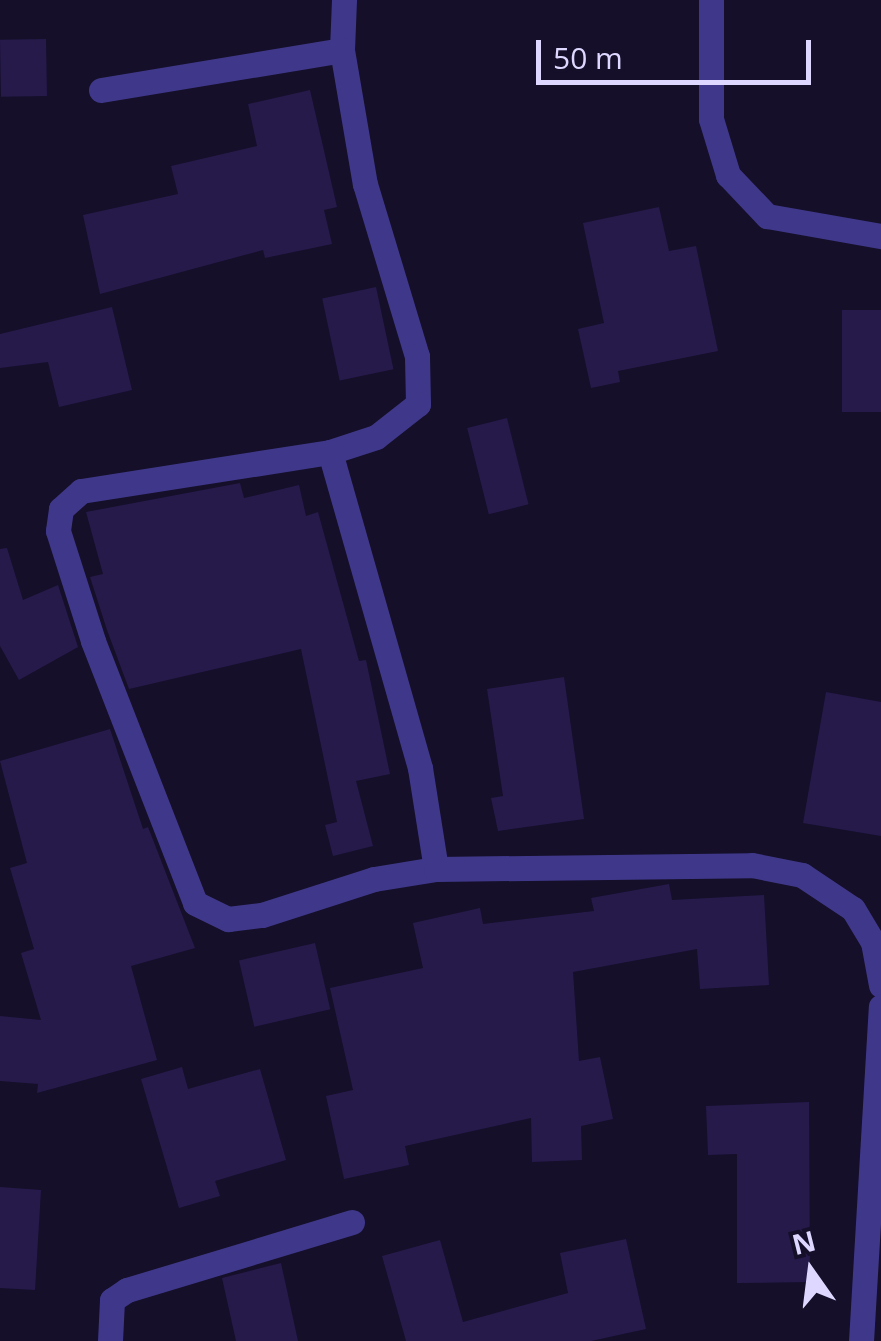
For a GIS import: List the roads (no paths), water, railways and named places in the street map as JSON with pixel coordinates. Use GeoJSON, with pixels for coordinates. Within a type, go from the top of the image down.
{"type":"FeatureCollection","features":[{"type":"Feature","properties":{"kind":"street"},"geometry":{"type":"LineString","coordinates":[[344,0],[342,50],[365,184],[417,356],[418,404],[376,437],[330,452],[80,490],[61,509],[58,531],[92,642],[195,903],[228,920],[436,869],[752,866],[802,875],[853,909],[872,942],[881,985]]}},
{"type":"Feature","properties":{"kind":"street"},"geometry":{"type":"LineString","coordinates":[[711,0],[710,119],[728,175],[766,216],[881,236]]}},
{"type":"Feature","properties":{"kind":"street"},"geometry":{"type":"LineString","coordinates":[[102,90],[342,50]]}},
{"type":"Feature","properties":{"kind":"street"},"geometry":{"type":"LineString","coordinates":[[330,452],[420,768],[436,869]]}},
{"type":"Feature","properties":{"kind":"street"},"geometry":{"type":"LineString","coordinates":[[853,909],[881,909]]}},
{"type":"Feature","properties":{"kind":"street"},"geometry":{"type":"LineString","coordinates":[[861,1341],[881,1007]]}},
{"type":"Feature","properties":{"kind":"street"},"geometry":{"type":"LineString","coordinates":[[110,1341],[112,1300],[127,1290],[352,1222]]}}]}
